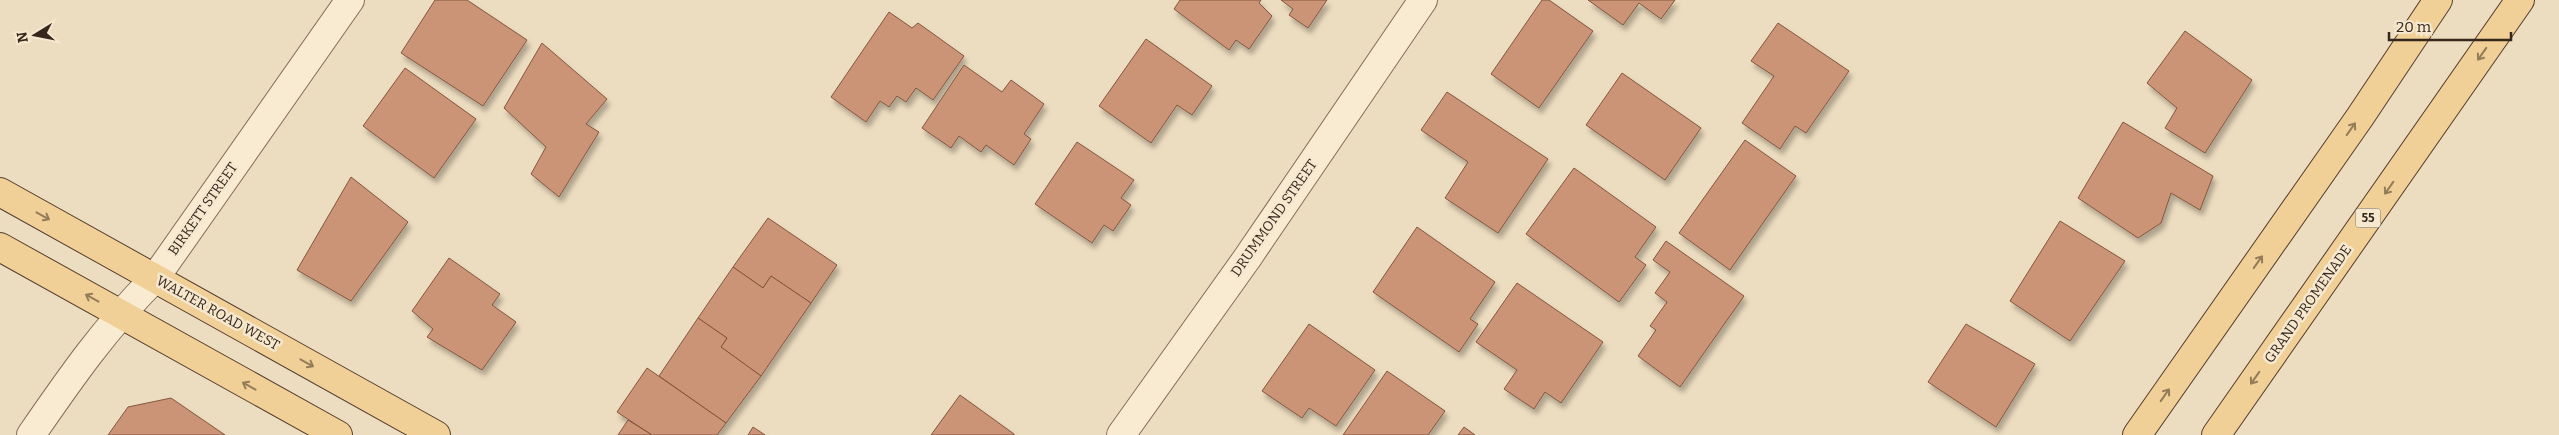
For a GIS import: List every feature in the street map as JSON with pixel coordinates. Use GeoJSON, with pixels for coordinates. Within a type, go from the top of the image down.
{"type":"FeatureCollection","features":[{"type":"Feature","properties":{"kind":"main road"},"geometry":{"type":"LineString","coordinates":[[2137,435],[2360,117],[2438,0]]}},
{"type":"Feature","properties":{"kind":"main road","name":"GRAND PROMENADE"},"geometry":{"type":"LineString","coordinates":[[2216,435],[2520,0]]}},
{"type":"Feature","properties":{"kind":"main road","name":"WALTER ROAD WEST"},"geometry":{"type":"LineString","coordinates":[[0,192],[436,435]]}},
{"type":"Feature","properties":{"kind":"main road"},"geometry":{"type":"LineString","coordinates":[[0,247],[338,435]]}},
{"type":"Feature","properties":{"kind":"street","name":"BIRKETT STREET"},"geometry":{"type":"LineString","coordinates":[[31,435],[92,347],[120,313],[155,278],[350,0]]}},
{"type":"Feature","properties":{"kind":"street","name":"DRUMMOND STREET"},"geometry":{"type":"LineString","coordinates":[[1121,435],[1248,257],[1423,0]]}},
{"type":"Feature","properties":{"kind":"building"},"geometry":{"type":"Polygon","coordinates":[[[435,0],[467,0],[527,40],[483,106],[401,53],[435,0]]]}},
{"type":"Feature","properties":{"kind":"building"},"geometry":{"type":"Polygon","coordinates":[[[1180,0],[1261,0],[1259,3],[1272,16],[1249,49],[1236,40],[1229,50],[1174,9],[1180,0]]]}},
{"type":"Feature","properties":{"kind":"building"},"geometry":{"type":"Polygon","coordinates":[[[1281,0],[1327,0],[1308,28],[1289,15],[1293,9],[1281,0]]]}},
{"type":"Feature","properties":{"kind":"building"},"geometry":{"type":"Polygon","coordinates":[[[1542,0],[1549,0],[1593,31],[1539,108],[1491,74],[1542,0]]]}},
{"type":"Feature","properties":{"kind":"building"},"geometry":{"type":"Polygon","coordinates":[[[1588,0],[1675,0],[1661,19],[1639,3],[1623,25],[1588,0]]]}},
{"type":"Feature","properties":{"kind":"building"},"geometry":{"type":"Polygon","coordinates":[[[889,12],[912,28],[918,23],[964,56],[933,100],[916,88],[906,102],[897,96],[889,107],[880,101],[866,122],[831,97],[889,12]]]}},
{"type":"Feature","properties":{"kind":"building"},"geometry":{"type":"Polygon","coordinates":[[[1778,23],[1849,71],[1806,133],[1795,126],[1780,149],[1742,123],[1774,76],[1751,61],[1778,23]]]}},
{"type":"Feature","properties":{"kind":"building"},"geometry":{"type":"Polygon","coordinates":[[[2185,31],[2252,80],[2205,153],[2165,128],[2177,108],[2147,83],[2185,31]]]}},
{"type":"Feature","properties":{"kind":"building"},"geometry":{"type":"Polygon","coordinates":[[[1146,39],[1212,86],[1192,115],[1177,105],[1151,143],[1099,106],[1146,39]]]}},
{"type":"Feature","properties":{"kind":"building"},"geometry":{"type":"Polygon","coordinates":[[[542,43],[607,99],[586,124],[599,132],[559,197],[531,174],[546,147],[504,108],[542,43]]]}},
{"type":"Feature","properties":{"kind":"building"},"geometry":{"type":"Polygon","coordinates":[[[964,65],[1002,92],[1011,80],[1044,104],[1024,134],[1031,139],[1014,165],[986,145],[981,152],[959,136],[951,148],[922,128],[964,65]]]}},
{"type":"Feature","properties":{"kind":"building"},"geometry":{"type":"Polygon","coordinates":[[[405,68],[476,119],[434,178],[363,126],[405,68]]]}},
{"type":"Feature","properties":{"kind":"building"},"geometry":{"type":"Polygon","coordinates":[[[1622,73],[1701,128],[1665,180],[1586,125],[1622,73]]]}},
{"type":"Feature","properties":{"kind":"building"},"geometry":{"type":"Polygon","coordinates":[[[1447,92],[1548,159],[1498,233],[1445,198],[1468,162],[1421,130],[1447,92]]]}},
{"type":"Feature","properties":{"kind":"building"},"geometry":{"type":"Polygon","coordinates":[[[2123,122],[2213,176],[2200,210],[2171,193],[2161,223],[2138,238],[2078,198],[2123,122]]]}},
{"type":"Feature","properties":{"kind":"building"},"geometry":{"type":"Polygon","coordinates":[[[1745,140],[1796,176],[1730,270],[1679,233],[1745,140]]]}},
{"type":"Feature","properties":{"kind":"building"},"geometry":{"type":"Polygon","coordinates":[[[1077,142],[1134,180],[1121,198],[1131,205],[1113,231],[1104,225],[1092,243],[1035,204],[1077,142]]]}},
{"type":"Feature","properties":{"kind":"building"},"geometry":{"type":"Polygon","coordinates":[[[1574,168],[1656,227],[1635,257],[1646,265],[1619,302],[1526,234],[1574,168]]]}},
{"type":"Feature","properties":{"kind":"building"},"geometry":{"type":"Polygon","coordinates":[[[351,177],[408,222],[351,301],[297,270],[351,177]]]}},
{"type":"Feature","properties":{"kind":"building"},"geometry":{"type":"Polygon","coordinates":[[[768,218],[837,265],[811,303],[771,276],[763,288],[733,267],[768,218]]]}},
{"type":"Feature","properties":{"kind":"building"},"geometry":{"type":"Polygon","coordinates":[[[2060,221],[2125,261],[2070,341],[2010,301],[2060,221]]]}},
{"type":"Feature","properties":{"kind":"building"},"geometry":{"type":"Polygon","coordinates":[[[1417,227],[1495,282],[1470,319],[1478,324],[1459,352],[1373,292],[1417,227]]]}},
{"type":"Feature","properties":{"kind":"building"},"geometry":{"type":"Polygon","coordinates":[[[1666,241],[1744,296],[1680,387],[1638,356],[1656,330],[1650,326],[1667,302],[1655,293],[1670,272],[1653,260],[1666,241]]]}},
{"type":"Feature","properties":{"kind":"building"},"geometry":{"type":"Polygon","coordinates":[[[449,258],[500,294],[492,305],[516,322],[482,370],[427,337],[433,329],[412,311],[449,258]]]}},
{"type":"Feature","properties":{"kind":"building"},"geometry":{"type":"Polygon","coordinates":[[[733,267],[763,288],[771,276],[811,303],[761,376],[721,347],[727,338],[698,318],[733,267]]]}},
{"type":"Feature","properties":{"kind":"building"},"geometry":{"type":"Polygon","coordinates":[[[1517,283],[1603,342],[1561,403],[1545,392],[1534,409],[1504,389],[1517,370],[1476,342],[1517,283]]]}},
{"type":"Feature","properties":{"kind":"building"},"geometry":{"type":"Polygon","coordinates":[[[698,318],[727,338],[721,347],[761,376],[726,423],[659,376],[698,318]]]}},
{"type":"Feature","properties":{"kind":"building"},"geometry":{"type":"Polygon","coordinates":[[[1309,324],[1375,370],[1336,426],[1309,408],[1302,418],[1262,391],[1309,324]]]}},
{"type":"Feature","properties":{"kind":"building"},"geometry":{"type":"Polygon","coordinates":[[[1966,324],[2035,364],[1996,427],[1928,382],[1966,324]]]}},
{"type":"Feature","properties":{"kind":"building"},"geometry":{"type":"Polygon","coordinates":[[[647,368],[726,423],[717,435],[652,435],[617,412],[647,368]]]}},
{"type":"Feature","properties":{"kind":"building"},"geometry":{"type":"Polygon","coordinates":[[[1387,371],[1445,411],[1428,435],[1343,435],[1387,371]]]}},
{"type":"Feature","properties":{"kind":"building"},"geometry":{"type":"Polygon","coordinates":[[[960,395],[1014,434],[1014,435],[931,435],[960,395]]]}},
{"type":"Feature","properties":{"kind":"building"},"geometry":{"type":"Polygon","coordinates":[[[171,398],[225,435],[108,435],[128,407],[171,398]]]}},
{"type":"Feature","properties":{"kind":"building"},"geometry":{"type":"Polygon","coordinates":[[[628,420],[652,435],[618,435],[628,420]]]}},
{"type":"Feature","properties":{"kind":"building"},"geometry":{"type":"Polygon","coordinates":[[[753,427],[765,435],[748,435],[753,427]]]}},
{"type":"Feature","properties":{"kind":"building"},"geometry":{"type":"Polygon","coordinates":[[[1464,427],[1475,435],[1458,435],[1464,427]]]}}]}
